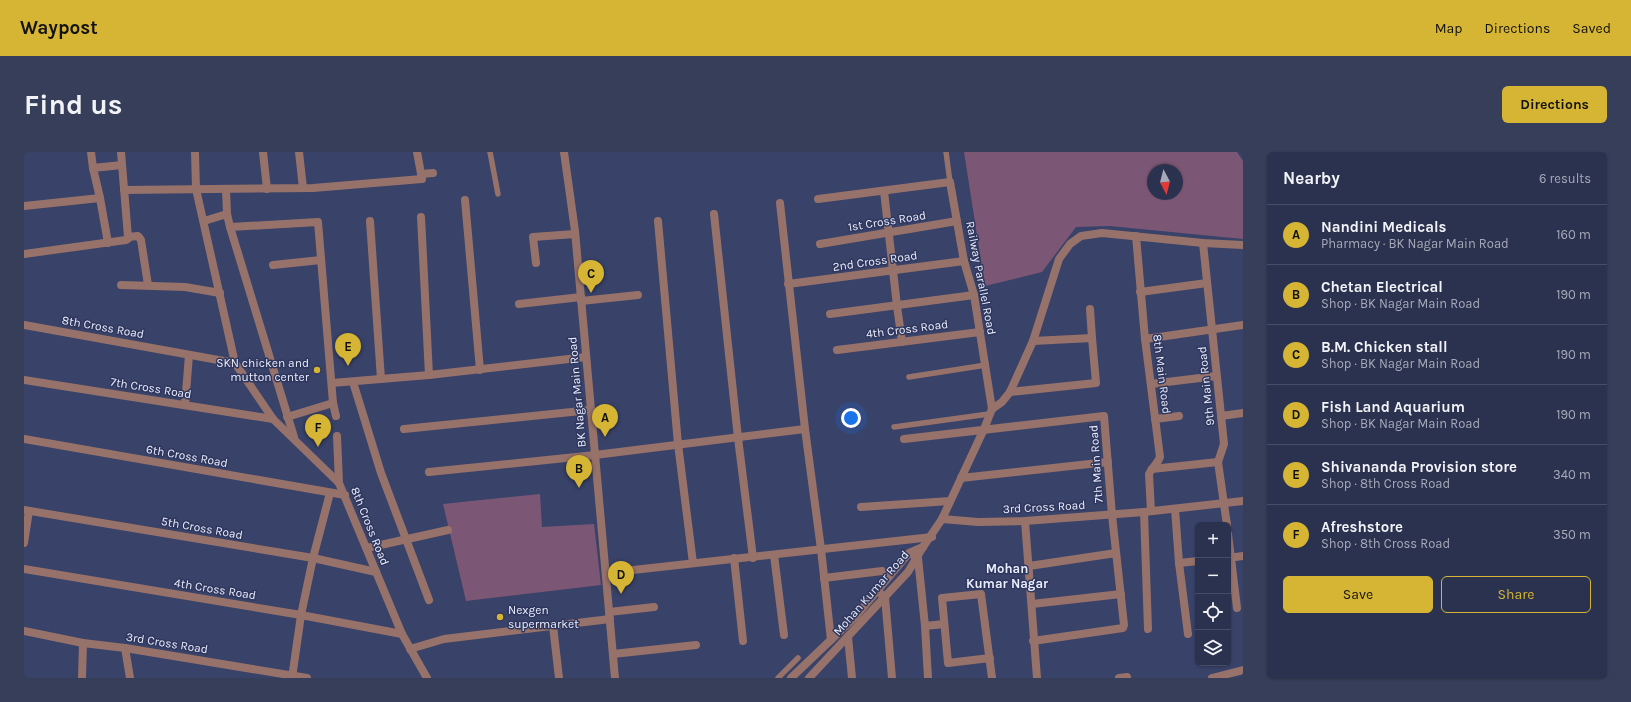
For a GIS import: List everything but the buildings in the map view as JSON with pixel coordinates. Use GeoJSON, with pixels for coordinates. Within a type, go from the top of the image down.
{"type":"FeatureCollection","features":[{"type":"Feature","properties":{"kind":"street"},"geometry":{"type":"LineString","coordinates":[[91,152],[108,243]]}},
{"type":"Feature","properties":{"kind":"street"},"geometry":{"type":"LineString","coordinates":[[121,152],[128,237]]}},
{"type":"Feature","properties":{"kind":"street"},"geometry":{"type":"LineString","coordinates":[[195,152],[196,189],[235,363]]}},
{"type":"Feature","properties":{"kind":"street"},"geometry":{"type":"LineString","coordinates":[[263,152],[267,189]]}},
{"type":"Feature","properties":{"kind":"street"},"geometry":{"type":"LineString","coordinates":[[299,152],[303,188]]}},
{"type":"Feature","properties":{"kind":"street"},"geometry":{"type":"LineString","coordinates":[[124,190],[303,188],[422,179],[417,152]]}},
{"type":"Feature","properties":{"kind":"street","name":"BK Nagar Main Road"},"geometry":{"type":"LineString","coordinates":[[564,152],[575,234],[615,678]]}},
{"type":"Feature","properties":{"kind":"street"},"geometry":{"type":"LineString","coordinates":[[93,168],[122,165]]}},
{"type":"Feature","properties":{"kind":"street"},"geometry":{"type":"LineString","coordinates":[[421,174],[433,173]]}},
{"type":"Feature","properties":{"kind":"street"},"geometry":{"type":"LineString","coordinates":[[818,199],[950,182]]}},
{"type":"Feature","properties":{"kind":"street","name":"Railway Parallel Road"},"geometry":{"type":"LineString","coordinates":[[950,182],[964,261],[974,295],[986,366],[990,411]]}},
{"type":"Feature","properties":{"kind":"street"},"geometry":{"type":"LineString","coordinates":[[226,189],[226,214],[294,438]]}},
{"type":"Feature","properties":{"kind":"street"},"geometry":{"type":"LineString","coordinates":[[884,191],[902,342]]}},
{"type":"Feature","properties":{"kind":"street"},"geometry":{"type":"LineString","coordinates":[[24,206],[100,198]]}},
{"type":"Feature","properties":{"kind":"street"},"geometry":{"type":"LineString","coordinates":[[465,200],[480,370]]}},
{"type":"Feature","properties":{"kind":"street"},"geometry":{"type":"LineString","coordinates":[[780,203],[788,284],[831,640]]}},
{"type":"Feature","properties":{"kind":"street"},"geometry":{"type":"LineString","coordinates":[[204,220],[226,214]]}},
{"type":"Feature","properties":{"kind":"street"},"geometry":{"type":"LineString","coordinates":[[714,214],[738,438],[753,558]]}},
{"type":"Feature","properties":{"kind":"street"},"geometry":{"type":"LineString","coordinates":[[421,217],[429,375]]}},
{"type":"Feature","properties":{"kind":"street"},"geometry":{"type":"LineString","coordinates":[[370,221],[381,379]]}},
{"type":"Feature","properties":{"kind":"street"},"geometry":{"type":"LineString","coordinates":[[658,221],[678,444],[693,563]]}},
{"type":"Feature","properties":{"kind":"street","name":"1st Cross Road"},"geometry":{"type":"LineString","coordinates":[[820,244],[958,221]]}},
{"type":"Feature","properties":{"kind":"street"},"geometry":{"type":"LineString","coordinates":[[230,227],[318,222],[333,403],[336,416]]}},
{"type":"Feature","properties":{"kind":"street"},"geometry":{"type":"LineString","coordinates":[[990,411],[1002,402],[1010,392],[1033,341],[1059,259],[1070,244],[1081,236],[1102,233],[1203,243],[1243,245]]}},
{"type":"Feature","properties":{"kind":"street"},"geometry":{"type":"LineString","coordinates":[[536,263],[533,237],[575,234]]}},
{"type":"Feature","properties":{"kind":"street"},"geometry":{"type":"LineString","coordinates":[[24,254],[128,240],[128,237],[138,236],[140,237],[148,285]]}},
{"type":"Feature","properties":{"kind":"street","name":"8th Main Road"},"geometry":{"type":"LineString","coordinates":[[1136,236],[1145,339],[1160,457],[1150,474],[1147,511],[1148,629]]}},
{"type":"Feature","properties":{"kind":"street","name":"9th Main Road"},"geometry":{"type":"LineString","coordinates":[[1203,243],[1224,444],[1218,462],[1227,522]]}},
{"type":"Feature","properties":{"kind":"street"},"geometry":{"type":"LineString","coordinates":[[272,265],[322,260]]}},
{"type":"Feature","properties":{"kind":"street","name":"2nd Cross Road"},"geometry":{"type":"LineString","coordinates":[[788,284],[964,261]]}},
{"type":"Feature","properties":{"kind":"street"},"geometry":{"type":"LineString","coordinates":[[1140,292],[1207,283]]}},
{"type":"Feature","properties":{"kind":"street"},"geometry":{"type":"LineString","coordinates":[[122,285],[185,287],[220,293]]}},
{"type":"Feature","properties":{"kind":"street"},"geometry":{"type":"LineString","coordinates":[[519,304],[638,295]]}},
{"type":"Feature","properties":{"kind":"street"},"geometry":{"type":"LineString","coordinates":[[830,314],[974,295]]}},
{"type":"Feature","properties":{"kind":"street"},"geometry":{"type":"LineString","coordinates":[[1010,392],[1096,383],[1090,309]]}},
{"type":"Feature","properties":{"kind":"street","name":"8th Cross Road"},"geometry":{"type":"LineString","coordinates":[[24,325],[235,363],[273,419],[340,483],[402,634],[427,678]]}},
{"type":"Feature","properties":{"kind":"street"},"geometry":{"type":"LineString","coordinates":[[1145,339],[1243,325]]}},
{"type":"Feature","properties":{"kind":"street","name":"4th Cross Road"},"geometry":{"type":"LineString","coordinates":[[837,350],[980,332]]}},
{"type":"Feature","properties":{"kind":"street"},"geometry":{"type":"LineString","coordinates":[[1033,341],[1092,338]]}},
{"type":"Feature","properties":{"kind":"street"},"geometry":{"type":"LineString","coordinates":[[185,405],[189,355]]}},
{"type":"Feature","properties":{"kind":"street"},"geometry":{"type":"LineString","coordinates":[[332,383],[480,370],[586,357]]}},
{"type":"Feature","properties":{"kind":"street"},"geometry":{"type":"LineString","coordinates":[[1151,384],[1216,376]]}},
{"type":"Feature","properties":{"kind":"street","name":"7th Cross Road"},"geometry":{"type":"LineString","coordinates":[[24,380],[273,419]]}},
{"type":"Feature","properties":{"kind":"street"},"geometry":{"type":"LineString","coordinates":[[353,382],[381,473],[429,600]]}},
{"type":"Feature","properties":{"kind":"street"},"geometry":{"type":"LineString","coordinates":[[288,417],[333,403]]}},
{"type":"Feature","properties":{"kind":"street"},"geometry":{"type":"LineString","coordinates":[[404,429],[591,410]]}},
{"type":"Feature","properties":{"kind":"street","name":"Mohan Kumar Road"},"geometry":{"type":"LineString","coordinates":[[809,678],[908,572],[918,558],[923,547],[932,537],[942,519],[984,429],[990,411]]}},
{"type":"Feature","properties":{"kind":"street"},"geometry":{"type":"LineString","coordinates":[[1221,416],[1243,413]]}},
{"type":"Feature","properties":{"kind":"street","name":"7th Main Road"},"geometry":{"type":"LineString","coordinates":[[984,429],[1104,416],[1123,628],[1033,641]]}},
{"type":"Feature","properties":{"kind":"street"},"geometry":{"type":"LineString","coordinates":[[1155,418],[1179,416]]}},
{"type":"Feature","properties":{"kind":"street"},"geometry":{"type":"LineString","coordinates":[[428,472],[595,455],[805,429]]}},
{"type":"Feature","properties":{"kind":"street"},"geometry":{"type":"LineString","coordinates":[[904,439],[984,429]]}},
{"type":"Feature","properties":{"kind":"street"},"geometry":{"type":"LineString","coordinates":[[337,436],[340,483]]}},
{"type":"Feature","properties":{"kind":"street","name":"6th Cross Road"},"geometry":{"type":"LineString","coordinates":[[24,439],[345,495]]}},
{"type":"Feature","properties":{"kind":"street"},"geometry":{"type":"LineString","coordinates":[[961,478],[1108,462]]}},
{"type":"Feature","properties":{"kind":"street"},"geometry":{"type":"LineString","coordinates":[[1151,470],[1218,462]]}},
{"type":"Feature","properties":{"kind":"street"},"geometry":{"type":"LineString","coordinates":[[292,677],[301,615],[313,558],[330,493]]}},
{"type":"Feature","properties":{"kind":"street"},"geometry":{"type":"LineString","coordinates":[[861,507],[950,501]]}},
{"type":"Feature","properties":{"kind":"street","name":"3rd Cross Road"},"geometry":{"type":"LineString","coordinates":[[942,519],[978,522],[1025,521],[1112,515],[1243,501]]}},
{"type":"Feature","properties":{"kind":"street"},"geometry":{"type":"LineString","coordinates":[[1175,509],[1179,563],[1188,634]]}},
{"type":"Feature","properties":{"kind":"street"},"geometry":{"type":"LineString","coordinates":[[24,543],[27,510]]}},
{"type":"Feature","properties":{"kind":"street","name":"5th Cross Road"},"geometry":{"type":"LineString","coordinates":[[27,510],[313,558],[376,572]]}},
{"type":"Feature","properties":{"kind":"street"},"geometry":{"type":"LineString","coordinates":[[1025,521],[1037,678]]}},
{"type":"Feature","properties":{"kind":"street"},"geometry":{"type":"LineString","coordinates":[[367,548],[448,530]]}},
{"type":"Feature","properties":{"kind":"street"},"geometry":{"type":"LineString","coordinates":[[606,573],[734,558],[753,558],[932,537]]}},
{"type":"Feature","properties":{"kind":"street"},"geometry":{"type":"LineString","coordinates":[[792,678],[856,616],[909,553],[923,547]]}},
{"type":"Feature","properties":{"kind":"street"},"geometry":{"type":"LineString","coordinates":[[909,553],[918,558],[925,626],[928,678]]}},
{"type":"Feature","properties":{"kind":"street"},"geometry":{"type":"LineString","coordinates":[[1029,566],[1116,553]]}},
{"type":"Feature","properties":{"kind":"street"},"geometry":{"type":"LineString","coordinates":[[774,555],[784,635]]}},
{"type":"Feature","properties":{"kind":"street"},"geometry":{"type":"LineString","coordinates":[[1231,557],[1243,556]]}},
{"type":"Feature","properties":{"kind":"street"},"geometry":{"type":"LineString","coordinates":[[734,558],[743,641]]}},
{"type":"Feature","properties":{"kind":"street"},"geometry":{"type":"LineString","coordinates":[[1229,558],[1237,608]]}},
{"type":"Feature","properties":{"kind":"street"},"geometry":{"type":"LineString","coordinates":[[1179,563],[1195,561]]}},
{"type":"Feature","properties":{"kind":"street","name":"4th Cross Road"},"geometry":{"type":"LineString","coordinates":[[24,569],[301,615],[402,634]]}},
{"type":"Feature","properties":{"kind":"street"},"geometry":{"type":"LineString","coordinates":[[824,578],[882,570]]}},
{"type":"Feature","properties":{"kind":"street"},"geometry":{"type":"LineString","coordinates":[[877,591],[885,597],[892,678]]}},
{"type":"Feature","properties":{"kind":"street"},"geometry":{"type":"LineString","coordinates":[[990,658],[948,663],[942,598],[981,594],[990,658],[992,678]]}},
{"type":"Feature","properties":{"kind":"street"},"geometry":{"type":"LineString","coordinates":[[1032,604],[1121,594]]}},
{"type":"Feature","properties":{"kind":"street"},"geometry":{"type":"LineString","coordinates":[[410,649],[444,639],[553,626],[654,606]]}},
{"type":"Feature","properties":{"kind":"street"},"geometry":{"type":"LineString","coordinates":[[925,626],[944,624]]}},
{"type":"Feature","properties":{"kind":"street"},"geometry":{"type":"LineString","coordinates":[[553,626],[559,678]]}},
{"type":"Feature","properties":{"kind":"street","name":"3rd Cross Road"},"geometry":{"type":"LineString","coordinates":[[24,631],[83,643],[125,648],[292,677],[307,678]]}},
{"type":"Feature","properties":{"kind":"street"},"geometry":{"type":"LineString","coordinates":[[848,637],[852,678]]}},
{"type":"Feature","properties":{"kind":"street"},"geometry":{"type":"LineString","coordinates":[[82,678],[83,643]]}},
{"type":"Feature","properties":{"kind":"street"},"geometry":{"type":"LineString","coordinates":[[613,654],[696,645]]}},
{"type":"Feature","properties":{"kind":"street"},"geometry":{"type":"LineString","coordinates":[[125,648],[130,678]]}},
{"type":"Feature","properties":{"kind":"street"},"geometry":{"type":"LineString","coordinates":[[1212,678],[1243,670]]}},
{"type":"Feature","properties":{"kind":"lane"},"geometry":{"type":"LineString","coordinates":[[490,152],[498,194]]}},
{"type":"Feature","properties":{"kind":"lane","name":"Railway Parallel Road"},"geometry":{"type":"LineString","coordinates":[[946,152],[950,182]]}},
{"type":"Feature","properties":{"kind":"lane"},"geometry":{"type":"LineString","coordinates":[[909,377],[986,366]]}},
{"type":"Feature","properties":{"kind":"lane"},"geometry":{"type":"LineString","coordinates":[[894,427],[990,411]]}},
{"type":"Feature","properties":{"kind":"lane"},"geometry":{"type":"LineString","coordinates":[[778,678],[798,658]]}},
{"type":"Feature","properties":{"kind":"shaded area"},"geometry":{"type":"Polygon","coordinates":[[[964,152],[1237,152],[1243,161],[1243,239],[1110,226],[1076,227],[1042,272],[985,286],[964,152]]]}},
{"type":"Feature","properties":{"kind":"shaded area"},"geometry":{"type":"Polygon","coordinates":[[[540,494],[542,527],[594,524],[601,585],[466,601],[443,504],[540,494]]]}},
{"type":"Feature","properties":{"kind":"place","name":"B.M. Chicken stall"},"geometry":{"type":"Point","coordinates":[591,293]}},
{"type":"Feature","properties":{"kind":"place","name":"Shivananda Provision store"},"geometry":{"type":"Point","coordinates":[348,366]}},
{"type":"Feature","properties":{"kind":"place","name":"SKN chicken and mutton center"},"geometry":{"type":"Point","coordinates":[317,370]}},
{"type":"Feature","properties":{"kind":"place","name":"Nandini Medicals"},"geometry":{"type":"Point","coordinates":[605,437]}},
{"type":"Feature","properties":{"kind":"place","name":"Afreshstore"},"geometry":{"type":"Point","coordinates":[318,447]}},
{"type":"Feature","properties":{"kind":"place","name":"Chetan Electrical"},"geometry":{"type":"Point","coordinates":[579,488]}},
{"type":"Feature","properties":{"kind":"place","name":"Fish Land Aquarium"},"geometry":{"type":"Point","coordinates":[621,594]}},
{"type":"Feature","properties":{"kind":"place","name":"Nexgen supermarket"},"geometry":{"type":"Point","coordinates":[500,617]}},
{"type":"Feature","properties":{"kind":"district","name":"Mohan Kumar Nagar"},"geometry":{"type":"Point","coordinates":[1007,576]}}]}
